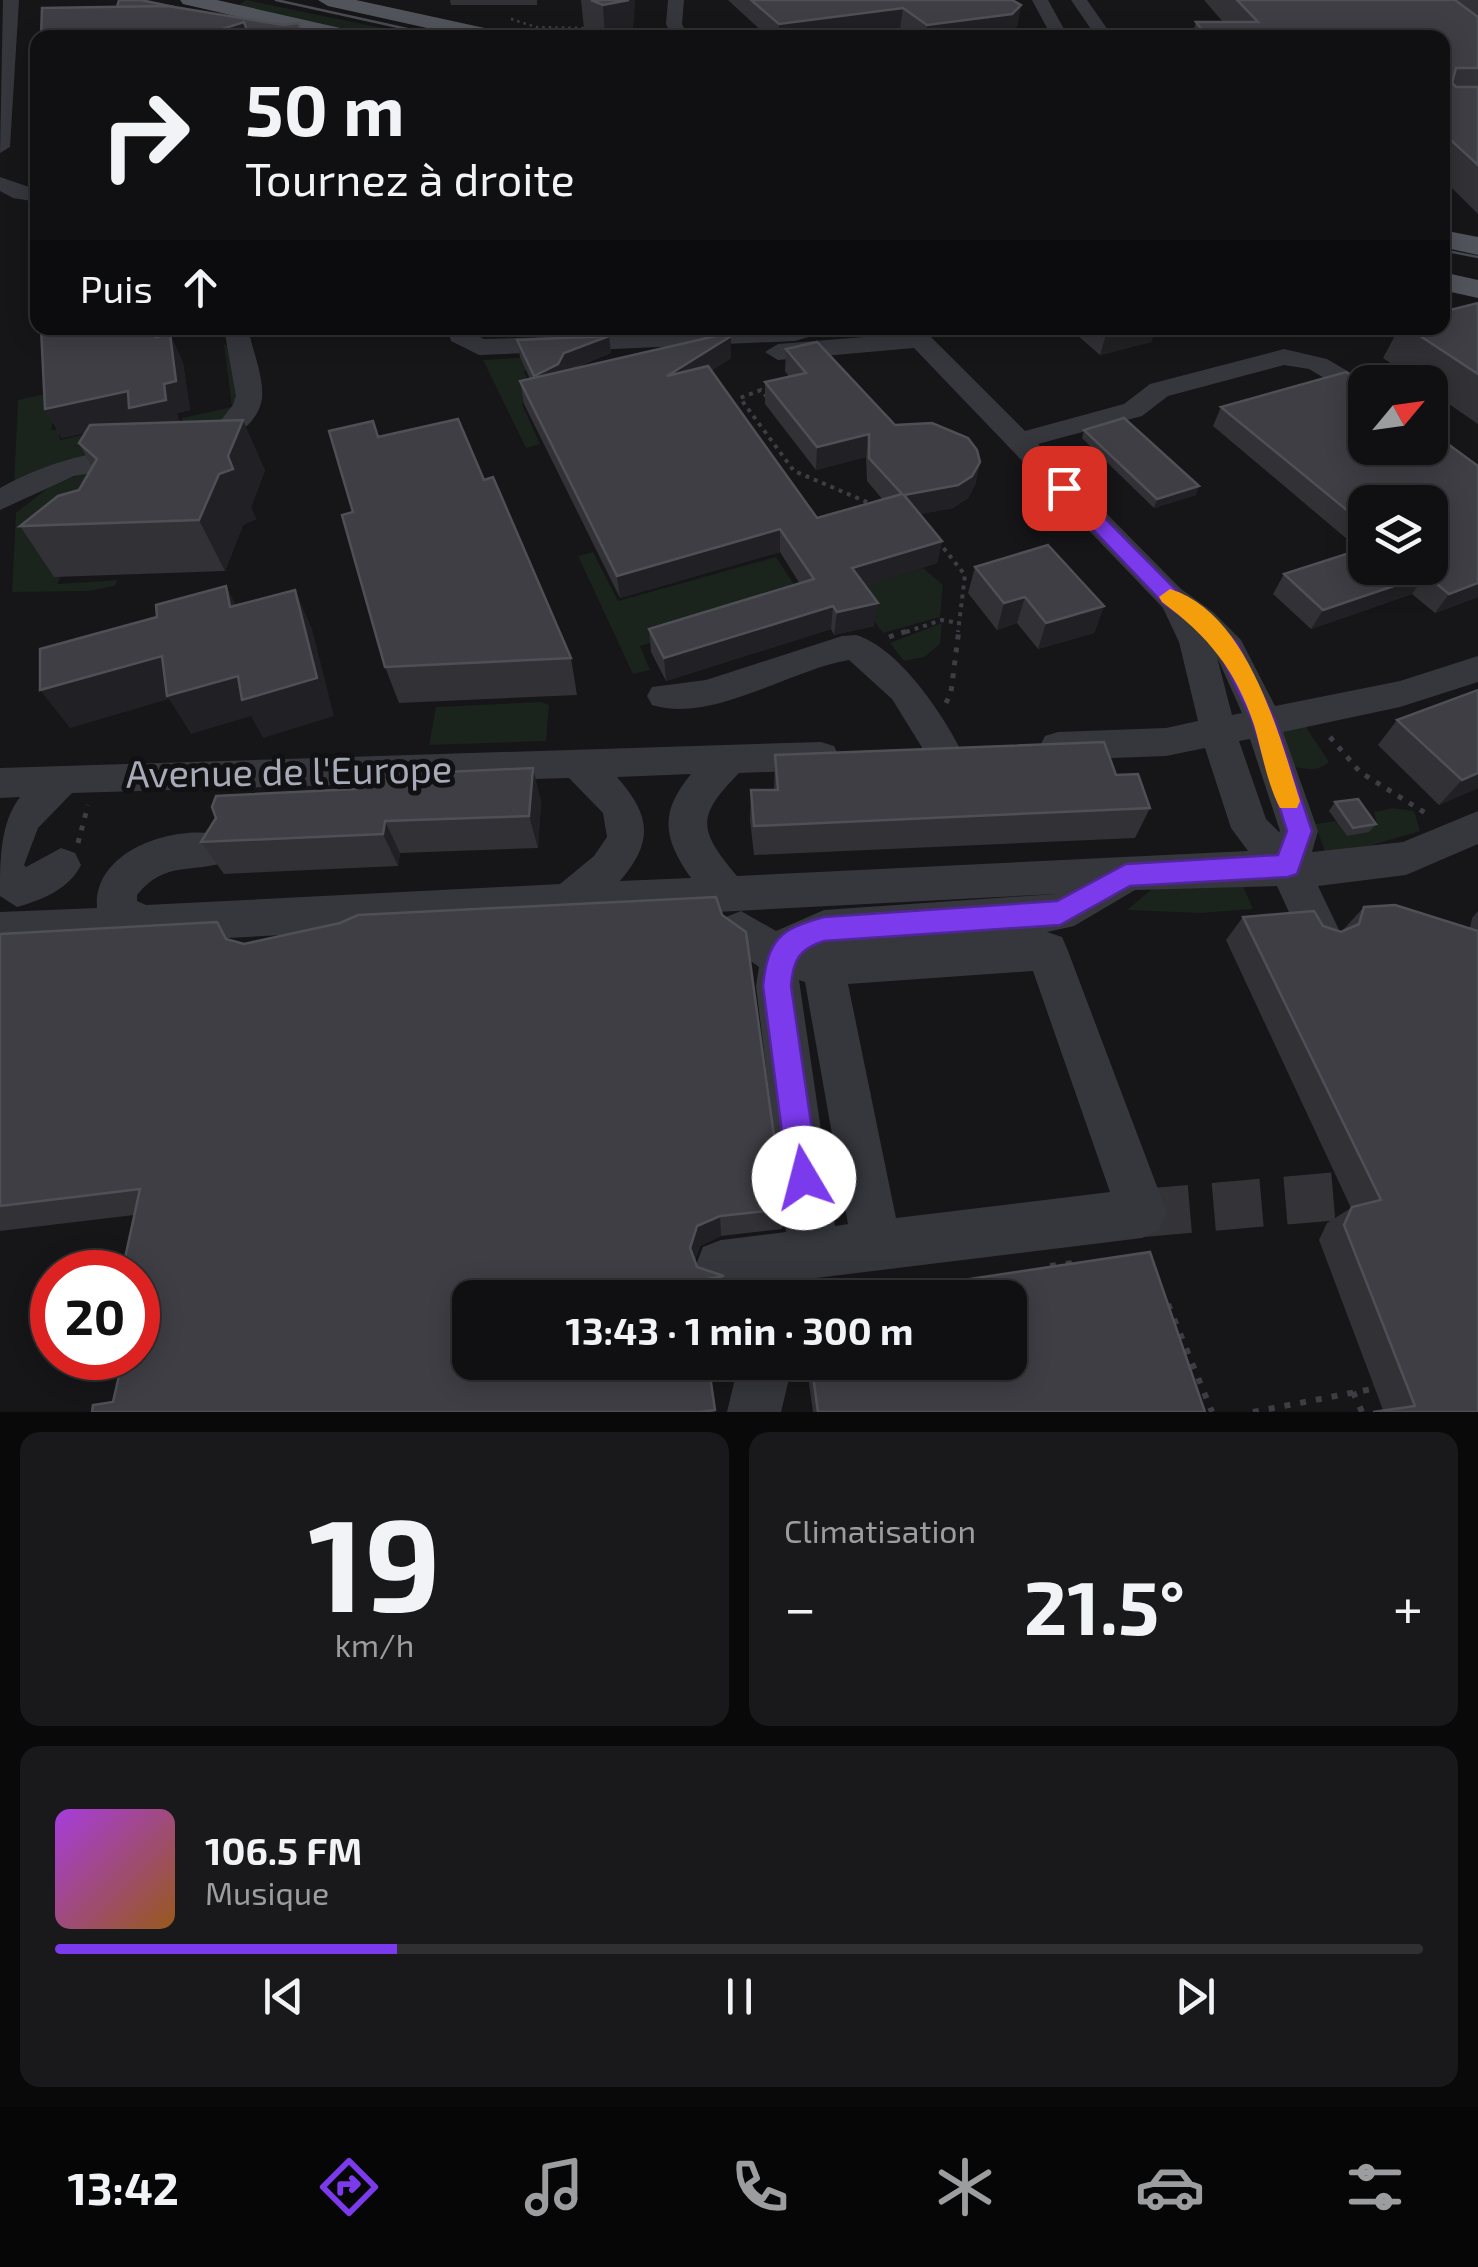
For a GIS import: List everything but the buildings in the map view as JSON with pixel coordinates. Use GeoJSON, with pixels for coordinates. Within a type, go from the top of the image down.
{"type":"FeatureCollection","features":[{"type":"Feature","properties":{"kind":"main road"},"geometry":{"type":"LineString","coordinates":[[328,0],[501,28]]}},
{"type":"Feature","properties":{"kind":"main road"},"geometry":{"type":"LineString","coordinates":[[182,6],[231,11],[320,30]]}},
{"type":"Feature","properties":{"kind":"main road"},"geometry":{"type":"LineString","coordinates":[[1450,240],[1478,246]]}},
{"type":"Feature","properties":{"kind":"main road"},"geometry":{"type":"LineString","coordinates":[[1450,272],[1478,278]]}},
{"type":"Feature","properties":{"kind":"main road"},"geometry":{"type":"LineString","coordinates":[[1450,283],[1478,290]]}},
{"type":"Feature","properties":{"kind":"street"},"geometry":{"type":"LineString","coordinates":[[668,0],[670,30]]}},
{"type":"Feature","properties":{"kind":"street"},"geometry":{"type":"LineString","coordinates":[[672,30],[676,0]]}},
{"type":"Feature","properties":{"kind":"street"},"geometry":{"type":"LineString","coordinates":[[1031,0],[1052,30]]}},
{"type":"Feature","properties":{"kind":"street"},"geometry":{"type":"LineString","coordinates":[[1040,0],[1053,30]]}},
{"type":"Feature","properties":{"kind":"street"},"geometry":{"type":"LineString","coordinates":[[1079,0],[1100,30]]}},
{"type":"Feature","properties":{"kind":"street"},"geometry":{"type":"LineString","coordinates":[[0,147],[3,49],[10,7]]}},
{"type":"Feature","properties":{"kind":"street"},"geometry":{"type":"LineString","coordinates":[[0,183],[30,195]]}},
{"type":"Feature","properties":{"kind":"street"},"geometry":{"type":"LineString","coordinates":[[0,501],[65,466],[99,459],[171,454],[220,433],[247,407],[249,396],[237,335]]}},
{"type":"Feature","properties":{"kind":"street"},"geometry":{"type":"LineString","coordinates":[[460,335],[479,347],[771,335]]}},
{"type":"Feature","properties":{"kind":"street"},"geometry":{"type":"LineString","coordinates":[[612,369],[649,359],[904,335]]}},
{"type":"Feature","properties":{"kind":"street"},"geometry":{"type":"LineString","coordinates":[[916,335],[1170,598],[1201,620],[1229,649],[1264,720],[1299,831],[1288,866]]}},
{"type":"Feature","properties":{"kind":"street"},"geometry":{"type":"LineString","coordinates":[[1018,441],[1122,413],[1136,389],[1175,378],[1196,380],[1228,369],[1294,357],[1326,366],[1348,382]]}},
{"type":"Feature","properties":{"kind":"street"},"geometry":{"type":"LineString","coordinates":[[1170,598],[1196,642],[1218,732],[1250,828],[1288,866],[1319,932]]}},
{"type":"Feature","properties":{"kind":"street"},"geometry":{"type":"LineString","coordinates":[[664,696],[706,692],[848,647],[864,651],[876,668],[884,691],[944,752]]}},
{"type":"Feature","properties":{"kind":"street"},"geometry":{"type":"LineString","coordinates":[[1026,748],[1166,742],[1400,694],[1478,669]]}},
{"type":"Feature","properties":{"kind":"street","name":"Avenue de l'Europe"},"geometry":{"type":"LineString","coordinates":[[24,778],[860,755]]}},
{"type":"Feature","properties":{"kind":"street"},"geometry":{"type":"LineString","coordinates":[[721,1265],[798,1269],[877,1248],[1142,1212],[1047,951],[801,962],[735,913],[690,848],[684,823],[692,798],[730,759]]}},
{"type":"Feature","properties":{"kind":"street"},"geometry":{"type":"LineString","coordinates":[[567,902],[622,853],[628,828],[623,806],[579,765]]}},
{"type":"Feature","properties":{"kind":"street"},"geometry":{"type":"LineString","coordinates":[[24,778],[22,819],[4,866],[16,888],[32,886],[61,864]]}},
{"type":"Feature","properties":{"kind":"street"},"geometry":{"type":"LineString","coordinates":[[0,931],[567,902],[735,913],[1126,875],[1288,866],[1333,869],[1406,858],[1459,826]]}},
{"type":"Feature","properties":{"kind":"street"},"geometry":{"type":"LineString","coordinates":[[145,925],[118,911],[116,891],[132,867],[158,855],[215,849]]}},
{"type":"Feature","properties":{"kind":"street"},"geometry":{"type":"LineString","coordinates":[[877,1248],[801,962],[798,936],[824,929],[1060,913],[1126,875]]}},
{"type":"Feature","properties":{"kind":"street"},"geometry":{"type":"LineString","coordinates":[[265,951],[457,908]]}},
{"type":"Feature","properties":{"kind":"street"},"geometry":{"type":"LineString","coordinates":[[798,1269],[777,986],[801,962]]}},
{"type":"Feature","properties":{"kind":"street"},"geometry":{"type":"LineString","coordinates":[[754,1412],[762,1380]]}},
{"type":"Feature","properties":{"kind":"path"},"geometry":{"type":"LineString","coordinates":[[560,27],[563,18]]}},
{"type":"Feature","properties":{"kind":"path"},"geometry":{"type":"LineString","coordinates":[[501,28],[584,28]]}},
{"type":"Feature","properties":{"kind":"path"},"geometry":{"type":"LineString","coordinates":[[772,401],[760,390],[740,398],[794,471],[878,506]]}},
{"type":"Feature","properties":{"kind":"path"},"geometry":{"type":"LineString","coordinates":[[933,535],[965,574],[945,711],[944,752]]}},
{"type":"Feature","properties":{"kind":"path"},"geometry":{"type":"LineString","coordinates":[[878,631],[884,638],[942,620],[958,623]]}},
{"type":"Feature","properties":{"kind":"path"},"geometry":{"type":"LineString","coordinates":[[1309,711],[1360,772],[1459,826]]}},
{"type":"Feature","properties":{"kind":"path"},"geometry":{"type":"LineString","coordinates":[[1034,1267],[1091,1262]]}},
{"type":"Feature","properties":{"kind":"path"},"geometry":{"type":"LineString","coordinates":[[1162,1291],[1212,1412]]}},
{"type":"Feature","properties":{"kind":"path"},"geometry":{"type":"LineString","coordinates":[[1252,1412],[1394,1384]]}},
{"type":"Feature","properties":{"kind":"path"},"geometry":{"type":"LineString","coordinates":[[1352,1392],[1362,1412]]}},
{"type":"Feature","properties":{"kind":"shaded area"},"geometry":{"type":"Polygon","coordinates":[[[246,0],[392,30],[341,30],[239,5],[246,0]]]}},
{"type":"Feature","properties":{"kind":"shaded area"},"geometry":{"type":"Polygon","coordinates":[[[224,345],[230,345],[239,400],[226,421],[14,485],[18,400],[59,391],[51,430],[59,429],[60,440],[140,422],[182,430],[182,418],[232,407],[224,345]]]}},
{"type":"Feature","properties":{"kind":"shaded area"},"geometry":{"type":"Polygon","coordinates":[[[586,354],[524,371],[537,400],[522,404],[540,444],[526,448],[483,360],[586,354]]]}},
{"type":"Feature","properties":{"kind":"shaded area"},"geometry":{"type":"Polygon","coordinates":[[[94,470],[71,555],[57,584],[118,580],[114,586],[89,591],[12,592],[16,513],[53,484],[94,470]]]}},
{"type":"Feature","properties":{"kind":"shaded area"},"geometry":{"type":"Polygon","coordinates":[[[593,552],[618,601],[776,557],[803,598],[640,646],[650,670],[633,674],[578,556],[593,552]]]}},
{"type":"Feature","properties":{"kind":"shaded area"},"geometry":{"type":"Polygon","coordinates":[[[923,568],[943,585],[940,617],[883,633],[852,590],[923,568]]]}},
{"type":"Feature","properties":{"kind":"shaded area"},"geometry":{"type":"Polygon","coordinates":[[[942,623],[940,644],[924,657],[904,661],[890,643],[942,623]]]}},
{"type":"Feature","properties":{"kind":"shaded area"},"geometry":{"type":"Polygon","coordinates":[[[541,702],[549,705],[546,741],[429,745],[436,707],[541,702]]]}},
{"type":"Feature","properties":{"kind":"shaded area"},"geometry":{"type":"Polygon","coordinates":[[[1304,724],[1329,762],[1321,767],[1294,767],[1281,736],[1284,728],[1304,724]]]}},
{"type":"Feature","properties":{"kind":"shaded area"},"geometry":{"type":"Polygon","coordinates":[[[1393,808],[1414,811],[1420,831],[1365,847],[1325,851],[1315,824],[1336,821],[1347,836],[1377,824],[1374,812],[1393,808]]]}},
{"type":"Feature","properties":{"kind":"shaded area"},"geometry":{"type":"Polygon","coordinates":[[[1242,884],[1253,909],[1200,913],[1127,910],[1152,889],[1242,884]]]}},
{"type":"Feature","properties":{"kind":"tunnel"},"geometry":{"type":"LineString","coordinates":[[1142,1213],[1478,1184]]}},
{"type":"Feature","properties":{"kind":"tram line"},"geometry":{"type":"LineString","coordinates":[[276,0],[412,30]]}},
{"type":"Feature","properties":{"kind":"tram line"},"geometry":{"type":"LineString","coordinates":[[1450,252],[1478,257]]}},
{"type":"Feature","properties":{"kind":"slow traffic"},"geometry":{"type":"LineString","coordinates":[[1170,597],[1201,620],[1229,649],[1264,720],[1288,801]]}},
{"type":"Feature","properties":{"kind":"route"},"geometry":{"type":"LineString","coordinates":[[804,1178],[777,986],[780,957],[798,936],[824,929],[1060,913],[1126,875],[1288,866],[1299,831],[1264,720],[1229,649],[1201,620],[1170,598],[1064,488]]}}]}
